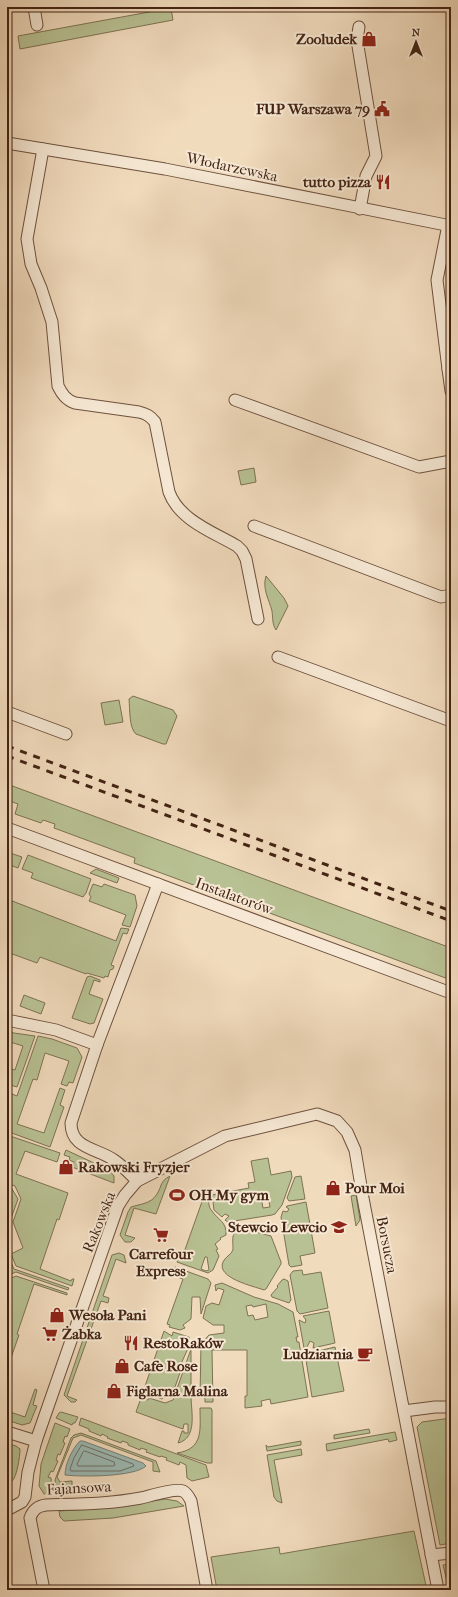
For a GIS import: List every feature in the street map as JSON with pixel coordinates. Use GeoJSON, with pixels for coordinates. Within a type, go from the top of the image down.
{"type":"FeatureCollection","features":[{"type":"Feature","properties":{"kind":"street"},"geometry":{"type":"LineString","coordinates":[[34,7],[37,25]]}},
{"type":"Feature","properties":{"kind":"street"},"geometry":{"type":"LineString","coordinates":[[359,27],[357,40],[376,156],[366,176],[360,209]]}},
{"type":"Feature","properties":{"kind":"street","name":"Włodarzewska"},"geometry":{"type":"LineString","coordinates":[[7,143],[158,168],[449,226]]}},
{"type":"Feature","properties":{"kind":"street"},"geometry":{"type":"LineString","coordinates":[[43,149],[27,239],[31,264],[41,288],[52,322],[58,386],[62,395],[75,403],[139,412],[151,417],[155,422],[172,501],[179,510],[201,526],[237,546],[242,551],[246,559],[258,619]]}},
{"type":"Feature","properties":{"kind":"street"},"geometry":{"type":"LineString","coordinates":[[449,226],[437,280],[451,391]]}},
{"type":"Feature","properties":{"kind":"street"},"geometry":{"type":"LineString","coordinates":[[235,400],[419,467],[451,461]]}},
{"type":"Feature","properties":{"kind":"street"},"geometry":{"type":"LineString","coordinates":[[254,526],[441,597],[451,595]]}},
{"type":"Feature","properties":{"kind":"street"},"geometry":{"type":"LineString","coordinates":[[278,656],[451,721]]}},
{"type":"Feature","properties":{"kind":"street"},"geometry":{"type":"LineString","coordinates":[[7,712],[66,734]]}},
{"type":"Feature","properties":{"kind":"street","name":"Instalatorów"},"geometry":{"type":"LineString","coordinates":[[7,828],[451,993]]}},
{"type":"Feature","properties":{"kind":"street"},"geometry":{"type":"LineString","coordinates":[[137,1181],[114,1159],[80,1144],[74,1137],[71,1130],[73,1113],[97,1045],[158,884]]}},
{"type":"Feature","properties":{"kind":"street"},"geometry":{"type":"LineString","coordinates":[[7,1020],[56,1030],[97,1045]]}},
{"type":"Feature","properties":{"kind":"street","name":"Borsucza"},"geometry":{"type":"LineString","coordinates":[[137,1181],[225,1136],[240,1131],[317,1114],[337,1121],[347,1132],[355,1150],[438,1590]]}},
{"type":"Feature","properties":{"kind":"street","name":"Rakowska"},"geometry":{"type":"LineString","coordinates":[[7,1510],[22,1502],[24,1497],[28,1472],[36,1441],[118,1206],[137,1181]]}},
{"type":"Feature","properties":{"kind":"street"},"geometry":{"type":"LineString","coordinates":[[404,1411],[435,1407],[451,1407]]}},
{"type":"Feature","properties":{"kind":"street"},"geometry":{"type":"LineString","coordinates":[[7,1432],[36,1441]]}},
{"type":"Feature","properties":{"kind":"street","name":"Fajansowa"},"geometry":{"type":"LineString","coordinates":[[44,1590],[30,1518],[34,1510],[39,1506],[108,1502],[182,1491],[186,1493],[191,1500],[207,1590]]}},
{"type":"Feature","properties":{"kind":"street"},"geometry":{"type":"LineString","coordinates":[[431,1555],[451,1553]]}},
{"type":"Feature","properties":{"kind":"green space"},"geometry":{"type":"Polygon","coordinates":[[[171,8],[173,20],[20,49],[18,36],[171,8]]]}},
{"type":"Feature","properties":{"kind":"green space"},"geometry":{"type":"Polygon","coordinates":[[[254,468],[256,482],[241,485],[238,471],[254,468]]]}},
{"type":"Feature","properties":{"kind":"green space"},"geometry":{"type":"Polygon","coordinates":[[[266,576],[284,598],[288,606],[276,630],[265,590],[266,576]]]}},
{"type":"Feature","properties":{"kind":"green space"},"geometry":{"type":"Polygon","coordinates":[[[133,696],[173,710],[177,716],[166,744],[136,734],[132,728],[130,718],[129,699],[133,696]]]}},
{"type":"Feature","properties":{"kind":"green space"},"geometry":{"type":"Polygon","coordinates":[[[119,700],[123,722],[105,725],[101,703],[119,700]]]}},
{"type":"Feature","properties":{"kind":"green space"},"geometry":{"type":"Polygon","coordinates":[[[7,784],[451,948],[451,980],[134,863],[135,858],[54,828],[55,824],[43,820],[41,823],[15,814],[18,804],[7,800],[7,784]]]}},
{"type":"Feature","properties":{"kind":"green space"},"geometry":{"type":"Polygon","coordinates":[[[7,852],[22,857],[18,868],[7,864],[7,852]]]}},
{"type":"Feature","properties":{"kind":"green space"},"geometry":{"type":"Polygon","coordinates":[[[28,855],[91,879],[86,893],[83,897],[31,878],[33,873],[22,869],[28,855]]]}},
{"type":"Feature","properties":{"kind":"green space"},"geometry":{"type":"Polygon","coordinates":[[[96,869],[119,878],[117,883],[90,873],[96,869]]]}},
{"type":"Feature","properties":{"kind":"green space"},"geometry":{"type":"Polygon","coordinates":[[[93,884],[102,887],[104,884],[135,895],[137,906],[130,927],[122,925],[126,915],[89,901],[91,897],[89,894],[93,884]]]}},
{"type":"Feature","properties":{"kind":"green space"},"geometry":{"type":"Polygon","coordinates":[[[7,899],[116,941],[121,928],[129,929],[127,934],[123,933],[111,965],[114,966],[113,969],[110,970],[108,977],[105,976],[104,978],[86,974],[40,957],[37,963],[7,952],[7,899]]]}},
{"type":"Feature","properties":{"kind":"green space"},"geometry":{"type":"Polygon","coordinates":[[[90,976],[100,980],[100,982],[94,980],[89,994],[103,999],[94,1023],[90,1024],[72,1018],[87,977],[90,976]]]}},
{"type":"Feature","properties":{"kind":"green space"},"geometry":{"type":"Polygon","coordinates":[[[24,995],[45,1003],[41,1014],[20,1006],[24,995]]]}},
{"type":"Feature","properties":{"kind":"green space"},"geometry":{"type":"Polygon","coordinates":[[[7,1032],[35,1036],[17,1087],[7,1084],[7,1068],[15,1070],[23,1046],[7,1041],[7,1032]]]}},
{"type":"Feature","properties":{"kind":"green space"},"geometry":{"type":"Polygon","coordinates":[[[38,1036],[52,1039],[77,1048],[82,1057],[73,1083],[69,1082],[67,1086],[61,1084],[69,1061],[45,1053],[37,1080],[33,1079],[17,1124],[44,1133],[60,1088],[65,1090],[60,1105],[64,1107],[50,1147],[9,1132],[7,1135],[7,1108],[12,1094],[17,1096],[38,1036]]]}},
{"type":"Feature","properties":{"kind":"green space"},"geometry":{"type":"Polygon","coordinates":[[[10,1136],[60,1153],[57,1162],[25,1151],[16,1174],[68,1193],[59,1220],[57,1219],[40,1269],[71,1281],[74,1279],[72,1286],[16,1266],[11,1254],[23,1248],[13,1222],[21,1199],[15,1186],[7,1183],[7,1145],[10,1136]]]}},
{"type":"Feature","properties":{"kind":"green space"},"geometry":{"type":"Polygon","coordinates":[[[66,1150],[109,1170],[114,1176],[114,1183],[72,1167],[74,1162],[69,1160],[70,1157],[64,1155],[66,1150]]]}},
{"type":"Feature","properties":{"kind":"green space"},"geometry":{"type":"Polygon","coordinates":[[[268,1158],[271,1175],[291,1171],[292,1177],[282,1205],[275,1214],[272,1215],[228,1222],[225,1220],[229,1216],[225,1214],[222,1217],[214,1210],[212,1195],[249,1188],[248,1183],[255,1182],[251,1161],[268,1158]],[[268,1196],[261,1197],[263,1208],[270,1207],[268,1196]]]}},
{"type":"Feature","properties":{"kind":"green space"},"geometry":{"type":"Polygon","coordinates":[[[170,1176],[156,1214],[134,1208],[125,1235],[135,1238],[131,1242],[125,1242],[120,1235],[131,1207],[152,1200],[163,1182],[170,1176]]]}},
{"type":"Feature","properties":{"kind":"green space"},"geometry":{"type":"Polygon","coordinates":[[[301,1176],[305,1199],[289,1201],[287,1198],[295,1177],[301,1176]]]}},
{"type":"Feature","properties":{"kind":"green space"},"geometry":{"type":"Polygon","coordinates":[[[7,1187],[12,1189],[18,1199],[9,1224],[7,1225],[7,1198],[9,1191],[7,1190],[7,1187]]]}},
{"type":"Feature","properties":{"kind":"green space"},"geometry":{"type":"Polygon","coordinates":[[[356,1195],[360,1220],[356,1226],[351,1196],[356,1195]]]}},
{"type":"Feature","properties":{"kind":"green space"},"geometry":{"type":"Polygon","coordinates":[[[204,1196],[208,1196],[209,1206],[214,1214],[224,1224],[226,1231],[226,1235],[220,1238],[221,1239],[215,1244],[218,1249],[216,1250],[219,1256],[213,1270],[208,1273],[177,1262],[179,1257],[182,1258],[204,1196]],[[205,1257],[201,1269],[206,1271],[209,1270],[207,1257],[205,1257]]]}},
{"type":"Feature","properties":{"kind":"green space"},"geometry":{"type":"Polygon","coordinates":[[[306,1202],[315,1253],[300,1256],[302,1265],[291,1267],[289,1265],[281,1217],[283,1211],[287,1212],[289,1209],[286,1207],[287,1206],[306,1202]]]}},
{"type":"Feature","properties":{"kind":"green space"},"geometry":{"type":"Polygon","coordinates":[[[244,1229],[271,1236],[281,1262],[264,1290],[244,1284],[230,1277],[222,1268],[224,1260],[233,1250],[234,1233],[244,1229]]]}},
{"type":"Feature","properties":{"kind":"green space"},"geometry":{"type":"Polygon","coordinates":[[[7,1253],[14,1269],[69,1288],[68,1290],[16,1272],[7,1276],[7,1253]]]}},
{"type":"Feature","properties":{"kind":"green space"},"geometry":{"type":"Polygon","coordinates":[[[119,1253],[124,1255],[126,1263],[116,1259],[103,1296],[109,1298],[108,1303],[101,1301],[67,1396],[77,1400],[75,1402],[71,1402],[64,1395],[112,1255],[119,1253]]]}},
{"type":"Feature","properties":{"kind":"green space"},"geometry":{"type":"Polygon","coordinates":[[[175,1267],[208,1279],[211,1283],[201,1314],[200,1297],[192,1297],[191,1319],[183,1325],[185,1328],[180,1330],[169,1327],[170,1325],[167,1324],[183,1279],[172,1275],[175,1267]]]}},
{"type":"Feature","properties":{"kind":"green space"},"geometry":{"type":"Polygon","coordinates":[[[302,1270],[303,1275],[321,1272],[328,1308],[300,1314],[297,1311],[290,1275],[293,1271],[302,1270]]]}},
{"type":"Feature","properties":{"kind":"green space"},"geometry":{"type":"Polygon","coordinates":[[[16,1276],[67,1293],[67,1295],[34,1284],[7,1369],[7,1280],[16,1276]]]}},
{"type":"Feature","properties":{"kind":"green space"},"geometry":{"type":"Polygon","coordinates":[[[284,1279],[288,1281],[291,1300],[289,1303],[272,1297],[271,1295],[284,1279]]]}},
{"type":"Feature","properties":{"kind":"green space"},"geometry":{"type":"Polygon","coordinates":[[[222,1283],[254,1297],[278,1304],[293,1312],[298,1337],[296,1337],[297,1342],[299,1342],[308,1397],[271,1404],[270,1399],[261,1401],[262,1406],[245,1408],[245,1396],[247,1396],[247,1350],[212,1350],[213,1402],[205,1402],[205,1398],[200,1397],[201,1344],[209,1335],[224,1333],[224,1325],[213,1325],[203,1318],[206,1306],[212,1303],[219,1305],[224,1290],[218,1288],[216,1291],[215,1285],[222,1283]],[[266,1304],[253,1307],[252,1305],[246,1306],[248,1316],[253,1315],[255,1320],[268,1317],[266,1304]]]}},
{"type":"Feature","properties":{"kind":"green space"},"geometry":{"type":"Polygon","coordinates":[[[329,1311],[335,1343],[313,1348],[314,1343],[310,1341],[306,1349],[304,1348],[299,1320],[305,1323],[306,1320],[303,1316],[329,1311]]]}},
{"type":"Feature","properties":{"kind":"green space"},"geometry":{"type":"Polygon","coordinates":[[[164,1331],[172,1336],[173,1332],[189,1337],[190,1344],[180,1366],[182,1367],[175,1387],[164,1393],[164,1397],[162,1399],[143,1392],[164,1331]]]}},
{"type":"Feature","properties":{"kind":"green space"},"geometry":{"type":"Polygon","coordinates":[[[335,1347],[344,1391],[312,1397],[305,1354],[335,1347]]]}},
{"type":"Feature","properties":{"kind":"green space"},"geometry":{"type":"Polygon","coordinates":[[[191,1349],[190,1395],[192,1423],[188,1436],[178,1443],[182,1431],[184,1431],[184,1433],[188,1433],[188,1424],[184,1424],[183,1429],[136,1412],[141,1398],[148,1400],[149,1398],[165,1403],[173,1400],[191,1349]]]}},
{"type":"Feature","properties":{"kind":"green space"},"geometry":{"type":"Polygon","coordinates":[[[35,1389],[37,1390],[33,1405],[37,1406],[30,1423],[22,1425],[7,1420],[7,1411],[25,1417],[35,1389]]]}},
{"type":"Feature","properties":{"kind":"green space"},"geometry":{"type":"Polygon","coordinates":[[[200,1408],[211,1408],[212,1410],[212,1463],[207,1463],[177,1453],[186,1451],[196,1443],[200,1430],[200,1408]]]}},
{"type":"Feature","properties":{"kind":"green space"},"geometry":{"type":"Polygon","coordinates":[[[61,1412],[78,1417],[75,1423],[72,1425],[56,1418],[61,1412]]]}},
{"type":"Feature","properties":{"kind":"green space"},"geometry":{"type":"Polygon","coordinates":[[[81,1418],[206,1465],[209,1477],[192,1481],[187,1478],[186,1465],[180,1462],[179,1465],[166,1460],[167,1458],[146,1452],[147,1450],[141,1448],[140,1450],[128,1445],[128,1443],[122,1441],[121,1443],[107,1438],[108,1437],[102,1434],[101,1436],[89,1431],[89,1429],[79,1425],[81,1418]]]}},
{"type":"Feature","properties":{"kind":"green space"},"geometry":{"type":"Polygon","coordinates":[[[451,1418],[451,1543],[440,1545],[417,1427],[422,1422],[451,1418]]]}},
{"type":"Feature","properties":{"kind":"green space"},"geometry":{"type":"Polygon","coordinates":[[[55,1423],[70,1429],[67,1437],[65,1436],[63,1442],[65,1443],[60,1455],[58,1454],[56,1460],[58,1461],[53,1472],[51,1471],[48,1477],[51,1478],[52,1492],[50,1494],[44,1494],[39,1486],[41,1464],[55,1423]]]}},
{"type":"Feature","properties":{"kind":"green space"},"geometry":{"type":"Polygon","coordinates":[[[369,1429],[370,1433],[334,1439],[334,1435],[369,1429]]]}},
{"type":"Feature","properties":{"kind":"green space"},"geometry":{"type":"Polygon","coordinates":[[[395,1432],[397,1440],[389,1442],[388,1439],[327,1451],[326,1444],[395,1432]]]}},
{"type":"Feature","properties":{"kind":"green space"},"geometry":{"type":"Polygon","coordinates":[[[81,1433],[156,1461],[160,1472],[153,1471],[153,1462],[81,1435],[73,1438],[57,1477],[60,1482],[72,1481],[72,1491],[56,1493],[55,1480],[71,1438],[74,1435],[81,1433]]]}},
{"type":"Feature","properties":{"kind":"green space"},"geometry":{"type":"Polygon","coordinates":[[[301,1441],[301,1445],[267,1451],[266,1445],[268,1447],[301,1441]]]}},
{"type":"Feature","properties":{"kind":"green space"},"geometry":{"type":"Polygon","coordinates":[[[7,1443],[20,1449],[17,1471],[12,1481],[7,1481],[7,1443]]]}},
{"type":"Feature","properties":{"kind":"green space"},"geometry":{"type":"Polygon","coordinates":[[[301,1449],[302,1455],[274,1460],[282,1503],[277,1501],[274,1497],[267,1455],[301,1449]]]}},
{"type":"Feature","properties":{"kind":"green space"},"geometry":{"type":"Polygon","coordinates":[[[165,1499],[177,1501],[184,1506],[113,1518],[64,1521],[60,1517],[59,1511],[108,1508],[165,1499]]]}},
{"type":"Feature","properties":{"kind":"green space"},"geometry":{"type":"Polygon","coordinates":[[[414,1531],[427,1590],[217,1590],[211,1557],[279,1547],[280,1554],[414,1531]]]}},
{"type":"Feature","properties":{"kind":"green space"},"geometry":{"type":"Polygon","coordinates":[[[450,1564],[451,1590],[449,1590],[443,1565],[450,1564]]]}},
{"type":"Feature","properties":{"kind":"water"},"geometry":{"type":"Polygon","coordinates":[[[80,1441],[143,1463],[146,1466],[140,1470],[120,1474],[95,1476],[65,1475],[66,1466],[74,1448],[80,1441]]]}},
{"type":"Feature","properties":{"kind":"railway"},"geometry":{"type":"LineString","coordinates":[[7,746],[451,911]]}},
{"type":"Feature","properties":{"kind":"railway"},"geometry":{"type":"LineString","coordinates":[[7,756],[451,921]]}},
{"type":"Feature","properties":{"kind":"place","name":"Zooludek"},"geometry":{"type":"Point","coordinates":[369,39]}},
{"type":"Feature","properties":{"kind":"place","name":"FUP Warszawa 79"},"geometry":{"type":"Point","coordinates":[382,109]}},
{"type":"Feature","properties":{"kind":"place","name":"tutto pizza"},"geometry":{"type":"Point","coordinates":[383,182]}},
{"type":"Feature","properties":{"kind":"place","name":"Rakowski Fryzjer"},"geometry":{"type":"Point","coordinates":[66,1167]}},
{"type":"Feature","properties":{"kind":"place","name":"Pour Moi"},"geometry":{"type":"Point","coordinates":[333,1188]}},
{"type":"Feature","properties":{"kind":"place","name":"OH My gym"},"geometry":{"type":"Point","coordinates":[177,1195]}},
{"type":"Feature","properties":{"kind":"place","name":"Stewcio Lewcio"},"geometry":{"type":"Point","coordinates":[339,1227]}},
{"type":"Feature","properties":{"kind":"place","name":"Carrefour Express"},"geometry":{"type":"Point","coordinates":[161,1235]}},
{"type":"Feature","properties":{"kind":"place","name":"Wesoła Pani"},"geometry":{"type":"Point","coordinates":[57,1315]}},
{"type":"Feature","properties":{"kind":"place","name":"Żabka"},"geometry":{"type":"Point","coordinates":[50,1334]}},
{"type":"Feature","properties":{"kind":"place","name":"RestoRaków"},"geometry":{"type":"Point","coordinates":[131,1343]}},
{"type":"Feature","properties":{"kind":"place","name":"Ludziarnia"},"geometry":{"type":"Point","coordinates":[365,1354]}},
{"type":"Feature","properties":{"kind":"place","name":"Cafe Rose"},"geometry":{"type":"Point","coordinates":[122,1366]}},
{"type":"Feature","properties":{"kind":"place","name":"Figlarna Malina"},"geometry":{"type":"Point","coordinates":[114,1391]}}]}
